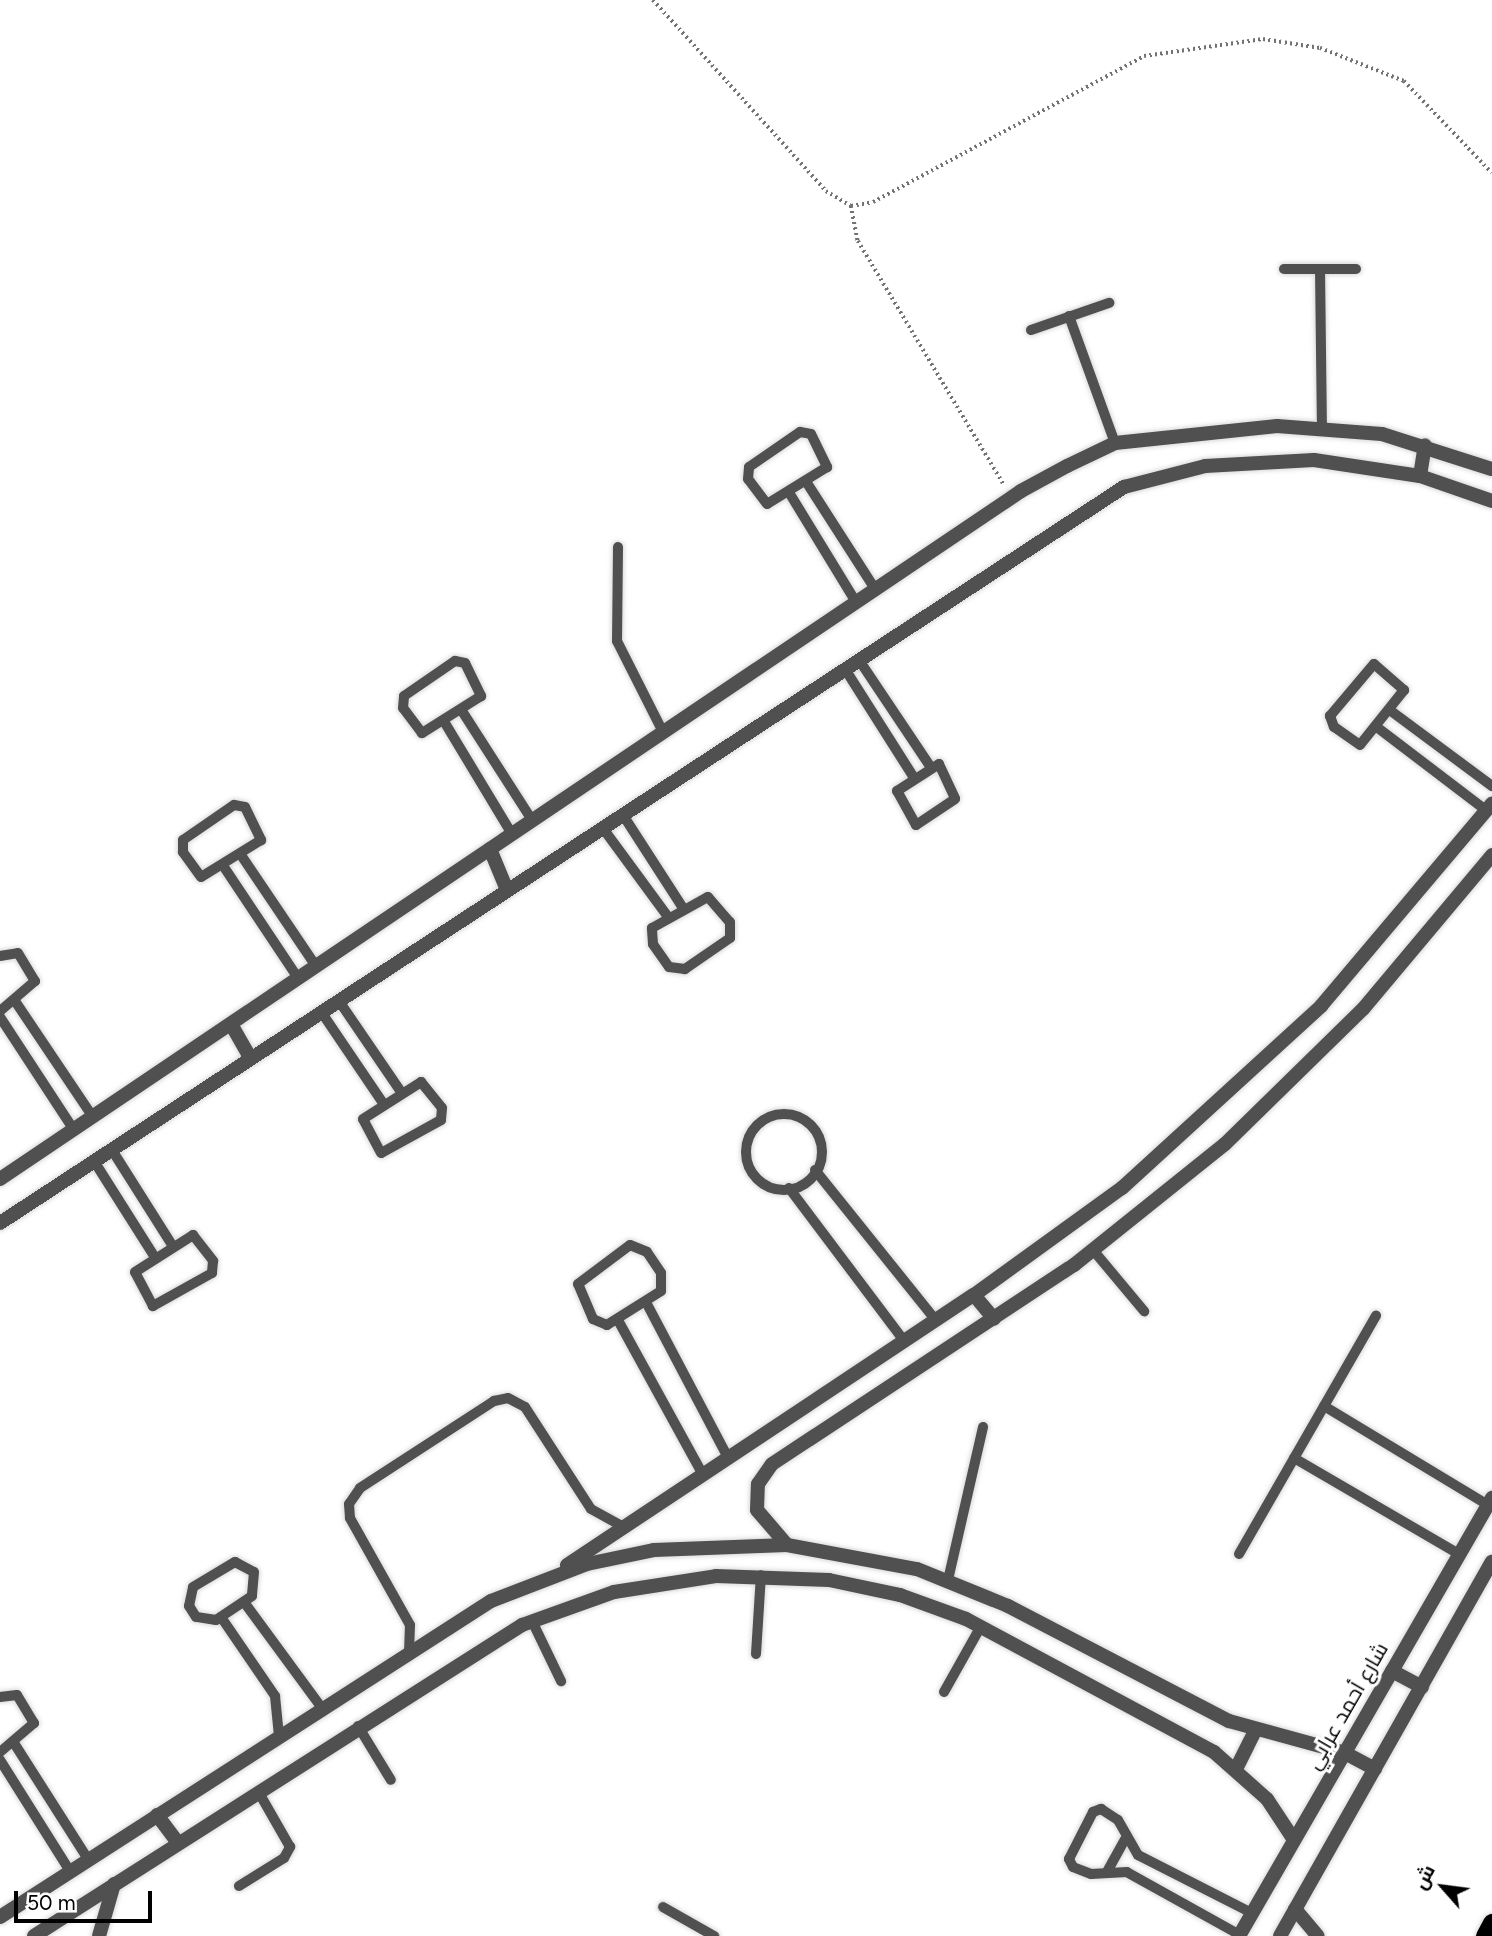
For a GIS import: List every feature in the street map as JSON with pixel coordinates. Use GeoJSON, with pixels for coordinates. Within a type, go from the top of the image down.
{"type":"FeatureCollection","features":[{"type":"Feature","properties":{"kind":"highway"},"geometry":{"type":"LineString","coordinates":[[1485,1936],[1492,1923]]}},
{"type":"Feature","properties":{"kind":"street"},"geometry":{"type":"LineString","coordinates":[[0,1180],[1021,491],[1115,443],[1322,427],[1425,445],[1492,469]]}},
{"type":"Feature","properties":{"kind":"street"},"geometry":{"type":"LineString","coordinates":[[1420,476],[1425,445]]}},
{"type":"Feature","properties":{"kind":"street"},"geometry":{"type":"LineString","coordinates":[[0,1223],[1124,487],[1163,473],[1314,460],[1420,476],[1492,501]]}},
{"type":"Feature","properties":{"kind":"street"},"geometry":{"type":"LineString","coordinates":[[554,1574],[727,1456],[905,1342],[1122,1188],[1257,1070],[1382,940],[1489,807]]}},
{"type":"Feature","properties":{"kind":"street"},"geometry":{"type":"LineString","coordinates":[[490,849],[507,890]]}},
{"type":"Feature","properties":{"kind":"street"},"geometry":{"type":"LineString","coordinates":[[788,1545],[757,1510],[758,1484],[772,1465],[994,1319],[1093,1250],[1296,1078],[1418,947],[1492,855]]}},
{"type":"Feature","properties":{"kind":"street"},"geometry":{"type":"LineString","coordinates":[[231,1024],[251,1059]]}},
{"type":"Feature","properties":{"kind":"street"},"geometry":{"type":"LineString","coordinates":[[974,1295],[994,1319]]}},
{"type":"Feature","properties":{"kind":"street","name":"شارع أحمد عرابي"},"geometry":{"type":"LineString","coordinates":[[1239,1936],[1490,1502]]}},
{"type":"Feature","properties":{"kind":"street"},"geometry":{"type":"LineString","coordinates":[[0,1917],[491,1601],[554,1574],[654,1550],[788,1545],[864,1555],[948,1580],[1255,1731],[1345,1753],[1375,1769]]}},
{"type":"Feature","properties":{"kind":"street"},"geometry":{"type":"LineString","coordinates":[[1280,1936],[1492,1562]]}},
{"type":"Feature","properties":{"kind":"street"},"geometry":{"type":"LineString","coordinates":[[33,1936],[358,1726],[533,1621],[646,1585],[761,1575],[866,1586],[981,1626],[1236,1769],[1267,1799],[1294,1840]]}},
{"type":"Feature","properties":{"kind":"street"},"geometry":{"type":"LineString","coordinates":[[1392,1671],[1422,1686]]}},
{"type":"Feature","properties":{"kind":"street"},"geometry":{"type":"LineString","coordinates":[[1236,1769],[1255,1731]]}},
{"type":"Feature","properties":{"kind":"street"},"geometry":{"type":"LineString","coordinates":[[158,1815],[178,1843]]}},
{"type":"Feature","properties":{"kind":"street"},"geometry":{"type":"LineString","coordinates":[[99,1936],[114,1884]]}},
{"type":"Feature","properties":{"kind":"street"},"geometry":{"type":"LineString","coordinates":[[1296,1909],[1318,1936]]}},
{"type":"Feature","properties":{"kind":"lane"},"geometry":{"type":"LineString","coordinates":[[1284,269],[1356,269]]}},
{"type":"Feature","properties":{"kind":"lane"},"geometry":{"type":"LineString","coordinates":[[1320,269],[1322,427]]}},
{"type":"Feature","properties":{"kind":"lane"},"geometry":{"type":"LineString","coordinates":[[1031,330],[1109,303]]}},
{"type":"Feature","properties":{"kind":"lane"},"geometry":{"type":"LineString","coordinates":[[1069,316],[1115,443]]}},
{"type":"Feature","properties":{"kind":"lane"},"geometry":{"type":"LineString","coordinates":[[804,432],[828,463],[807,483],[790,495],[766,504],[747,471],[804,432]]}},
{"type":"Feature","properties":{"kind":"lane"},"geometry":{"type":"LineString","coordinates":[[807,483],[876,589]]}},
{"type":"Feature","properties":{"kind":"lane"},"geometry":{"type":"LineString","coordinates":[[790,495],[856,602]]}},
{"type":"Feature","properties":{"kind":"lane"},"geometry":{"type":"LineString","coordinates":[[618,547],[617,641],[663,732]]}},
{"type":"Feature","properties":{"kind":"lane"},"geometry":{"type":"LineString","coordinates":[[459,660],[482,691],[462,711],[445,723],[422,733],[402,700],[459,660]]}},
{"type":"Feature","properties":{"kind":"lane"},"geometry":{"type":"LineString","coordinates":[[859,660],[930,766]]}},
{"type":"Feature","properties":{"kind":"lane"},"geometry":{"type":"LineString","coordinates":[[1371,664],[1403,685],[1391,711],[1360,745],[1330,720],[1371,664]]}},
{"type":"Feature","properties":{"kind":"lane"},"geometry":{"type":"LineString","coordinates":[[845,669],[914,776]]}},
{"type":"Feature","properties":{"kind":"lane"},"geometry":{"type":"LineString","coordinates":[[462,711],[532,821]]}},
{"type":"Feature","properties":{"kind":"lane"},"geometry":{"type":"LineString","coordinates":[[1391,711],[1492,786]]}},
{"type":"Feature","properties":{"kind":"lane"},"geometry":{"type":"LineString","coordinates":[[445,723],[512,834]]}},
{"type":"Feature","properties":{"kind":"lane"},"geometry":{"type":"LineString","coordinates":[[1378,728],[1489,807]]}},
{"type":"Feature","properties":{"kind":"lane"},"geometry":{"type":"LineString","coordinates":[[939,764],[956,796],[918,826],[896,795],[914,776],[930,766],[939,764]]}},
{"type":"Feature","properties":{"kind":"lane"},"geometry":{"type":"LineString","coordinates":[[238,804],[262,835],[242,855],[201,877],[181,844],[238,804]]}},
{"type":"Feature","properties":{"kind":"lane"},"geometry":{"type":"LineString","coordinates":[[623,815],[683,908]]}},
{"type":"Feature","properties":{"kind":"lane"},"geometry":{"type":"LineString","coordinates":[[602,827],[668,917]]}},
{"type":"Feature","properties":{"kind":"lane"},"geometry":{"type":"LineString","coordinates":[[242,855],[316,966]]}},
{"type":"Feature","properties":{"kind":"lane"},"geometry":{"type":"LineString","coordinates":[[224,867],[298,978]]}},
{"type":"Feature","properties":{"kind":"lane"},"geometry":{"type":"LineString","coordinates":[[704,897],[717,901],[732,927],[727,942],[674,970],[651,939],[652,928],[683,908],[704,897]]}},
{"type":"Feature","properties":{"kind":"lane"},"geometry":{"type":"LineString","coordinates":[[0,956],[15,951],[34,977],[31,989],[0,1011]]}},
{"type":"Feature","properties":{"kind":"lane"},"geometry":{"type":"LineString","coordinates":[[15,1001],[93,1117]]}},
{"type":"Feature","properties":{"kind":"lane"},"geometry":{"type":"LineString","coordinates":[[339,1001],[401,1092]]}},
{"type":"Feature","properties":{"kind":"lane"},"geometry":{"type":"LineString","coordinates":[[322,1013],[383,1103]]}},
{"type":"Feature","properties":{"kind":"lane"},"geometry":{"type":"LineString","coordinates":[[0,1017],[74,1130]]}},
{"type":"Feature","properties":{"kind":"lane"},"geometry":{"type":"LineString","coordinates":[[424,1083],[442,1116],[385,1154],[362,1123],[383,1103],[424,1083]]}},
{"type":"Feature","properties":{"kind":"lane"},"geometry":{"type":"LineString","coordinates":[[787,1112],[801,1115],[822,1139],[816,1170],[789,1188],[774,1191],[757,1182],[743,1158],[749,1136],[787,1112]]}},
{"type":"Feature","properties":{"kind":"lane"},"geometry":{"type":"LineString","coordinates":[[112,1150],[172,1245]]}},
{"type":"Feature","properties":{"kind":"lane"},"geometry":{"type":"LineString","coordinates":[[94,1161],[154,1256]]}},
{"type":"Feature","properties":{"kind":"lane"},"geometry":{"type":"LineString","coordinates":[[816,1170],[935,1319]]}},
{"type":"Feature","properties":{"kind":"lane"},"geometry":{"type":"LineString","coordinates":[[789,1188],[905,1342]]}},
{"type":"Feature","properties":{"kind":"lane"},"geometry":{"type":"LineString","coordinates":[[196,1236],[214,1268],[156,1307],[134,1276],[154,1256],[172,1245],[196,1236]]}},
{"type":"Feature","properties":{"kind":"lane"},"geometry":{"type":"LineString","coordinates":[[631,1245],[647,1252],[661,1273],[660,1291],[647,1304],[619,1322],[607,1325],[593,1318],[578,1284],[631,1245]]}},
{"type":"Feature","properties":{"kind":"lane"},"geometry":{"type":"LineString","coordinates":[[1093,1250],[1144,1311]]}},
{"type":"Feature","properties":{"kind":"lane"},"geometry":{"type":"LineString","coordinates":[[647,1304],[727,1456]]}},
{"type":"Feature","properties":{"kind":"lane"},"geometry":{"type":"LineString","coordinates":[[1239,1554],[1377,1316]]}},
{"type":"Feature","properties":{"kind":"lane"},"geometry":{"type":"LineString","coordinates":[[619,1322],[702,1473]]}},
{"type":"Feature","properties":{"kind":"lane"},"geometry":{"type":"LineString","coordinates":[[409,1653],[410,1625],[350,1518],[349,1504],[360,1488],[494,1401],[508,1398],[525,1407],[591,1508],[622,1526]]}},
{"type":"Feature","properties":{"kind":"lane"},"geometry":{"type":"LineString","coordinates":[[1324,1406],[1490,1502]]}},
{"type":"Feature","properties":{"kind":"lane"},"geometry":{"type":"LineString","coordinates":[[948,1580],[983,1427]]}},
{"type":"Feature","properties":{"kind":"lane"},"geometry":{"type":"LineString","coordinates":[[1294,1458],[1459,1554]]}},
{"type":"Feature","properties":{"kind":"lane"},"geometry":{"type":"LineString","coordinates":[[229,1563],[246,1564],[254,1572],[255,1591],[244,1602],[221,1617],[197,1617],[188,1600],[198,1583],[229,1563]]}},
{"type":"Feature","properties":{"kind":"lane"},"geometry":{"type":"LineString","coordinates":[[756,1654],[761,1575]]}},
{"type":"Feature","properties":{"kind":"lane"},"geometry":{"type":"LineString","coordinates":[[244,1602],[322,1708]]}},
{"type":"Feature","properties":{"kind":"lane"},"geometry":{"type":"LineString","coordinates":[[221,1617],[275,1696],[279,1736]]}},
{"type":"Feature","properties":{"kind":"lane"},"geometry":{"type":"LineString","coordinates":[[533,1621],[561,1681]]}},
{"type":"Feature","properties":{"kind":"lane"},"geometry":{"type":"LineString","coordinates":[[944,1692],[981,1626]]}},
{"type":"Feature","properties":{"kind":"lane"},"geometry":{"type":"LineString","coordinates":[[0,1697],[14,1692],[33,1718],[30,1731],[0,1752]]}},
{"type":"Feature","properties":{"kind":"lane"},"geometry":{"type":"LineString","coordinates":[[358,1726],[391,1780]]}},
{"type":"Feature","properties":{"kind":"lane"},"geometry":{"type":"LineString","coordinates":[[14,1743],[88,1859]]}},
{"type":"Feature","properties":{"kind":"lane"},"geometry":{"type":"LineString","coordinates":[[0,1760],[70,1871]]}},
{"type":"Feature","properties":{"kind":"lane"},"geometry":{"type":"LineString","coordinates":[[239,1886],[284,1858],[290,1847],[258,1791]]}},
{"type":"Feature","properties":{"kind":"lane"},"geometry":{"type":"LineString","coordinates":[[1239,1936],[1127,1872],[1108,1870],[1087,1873],[1069,1862],[1093,1812],[1115,1817],[1125,1839],[1138,1855],[1252,1913]]}},
{"type":"Feature","properties":{"kind":"lane"},"geometry":{"type":"LineString","coordinates":[[1108,1870],[1125,1839]]}},
{"type":"Feature","properties":{"kind":"lane"},"geometry":{"type":"LineString","coordinates":[[663,1908],[714,1936]]}},
{"type":"Feature","properties":{"kind":"path"},"geometry":{"type":"LineString","coordinates":[[653,0],[826,191],[851,206],[873,202],[1144,56],[1263,39],[1320,48],[1404,81],[1492,173]]}},
{"type":"Feature","properties":{"kind":"path"},"geometry":{"type":"LineString","coordinates":[[851,206],[858,241],[1003,479]]}}]}
